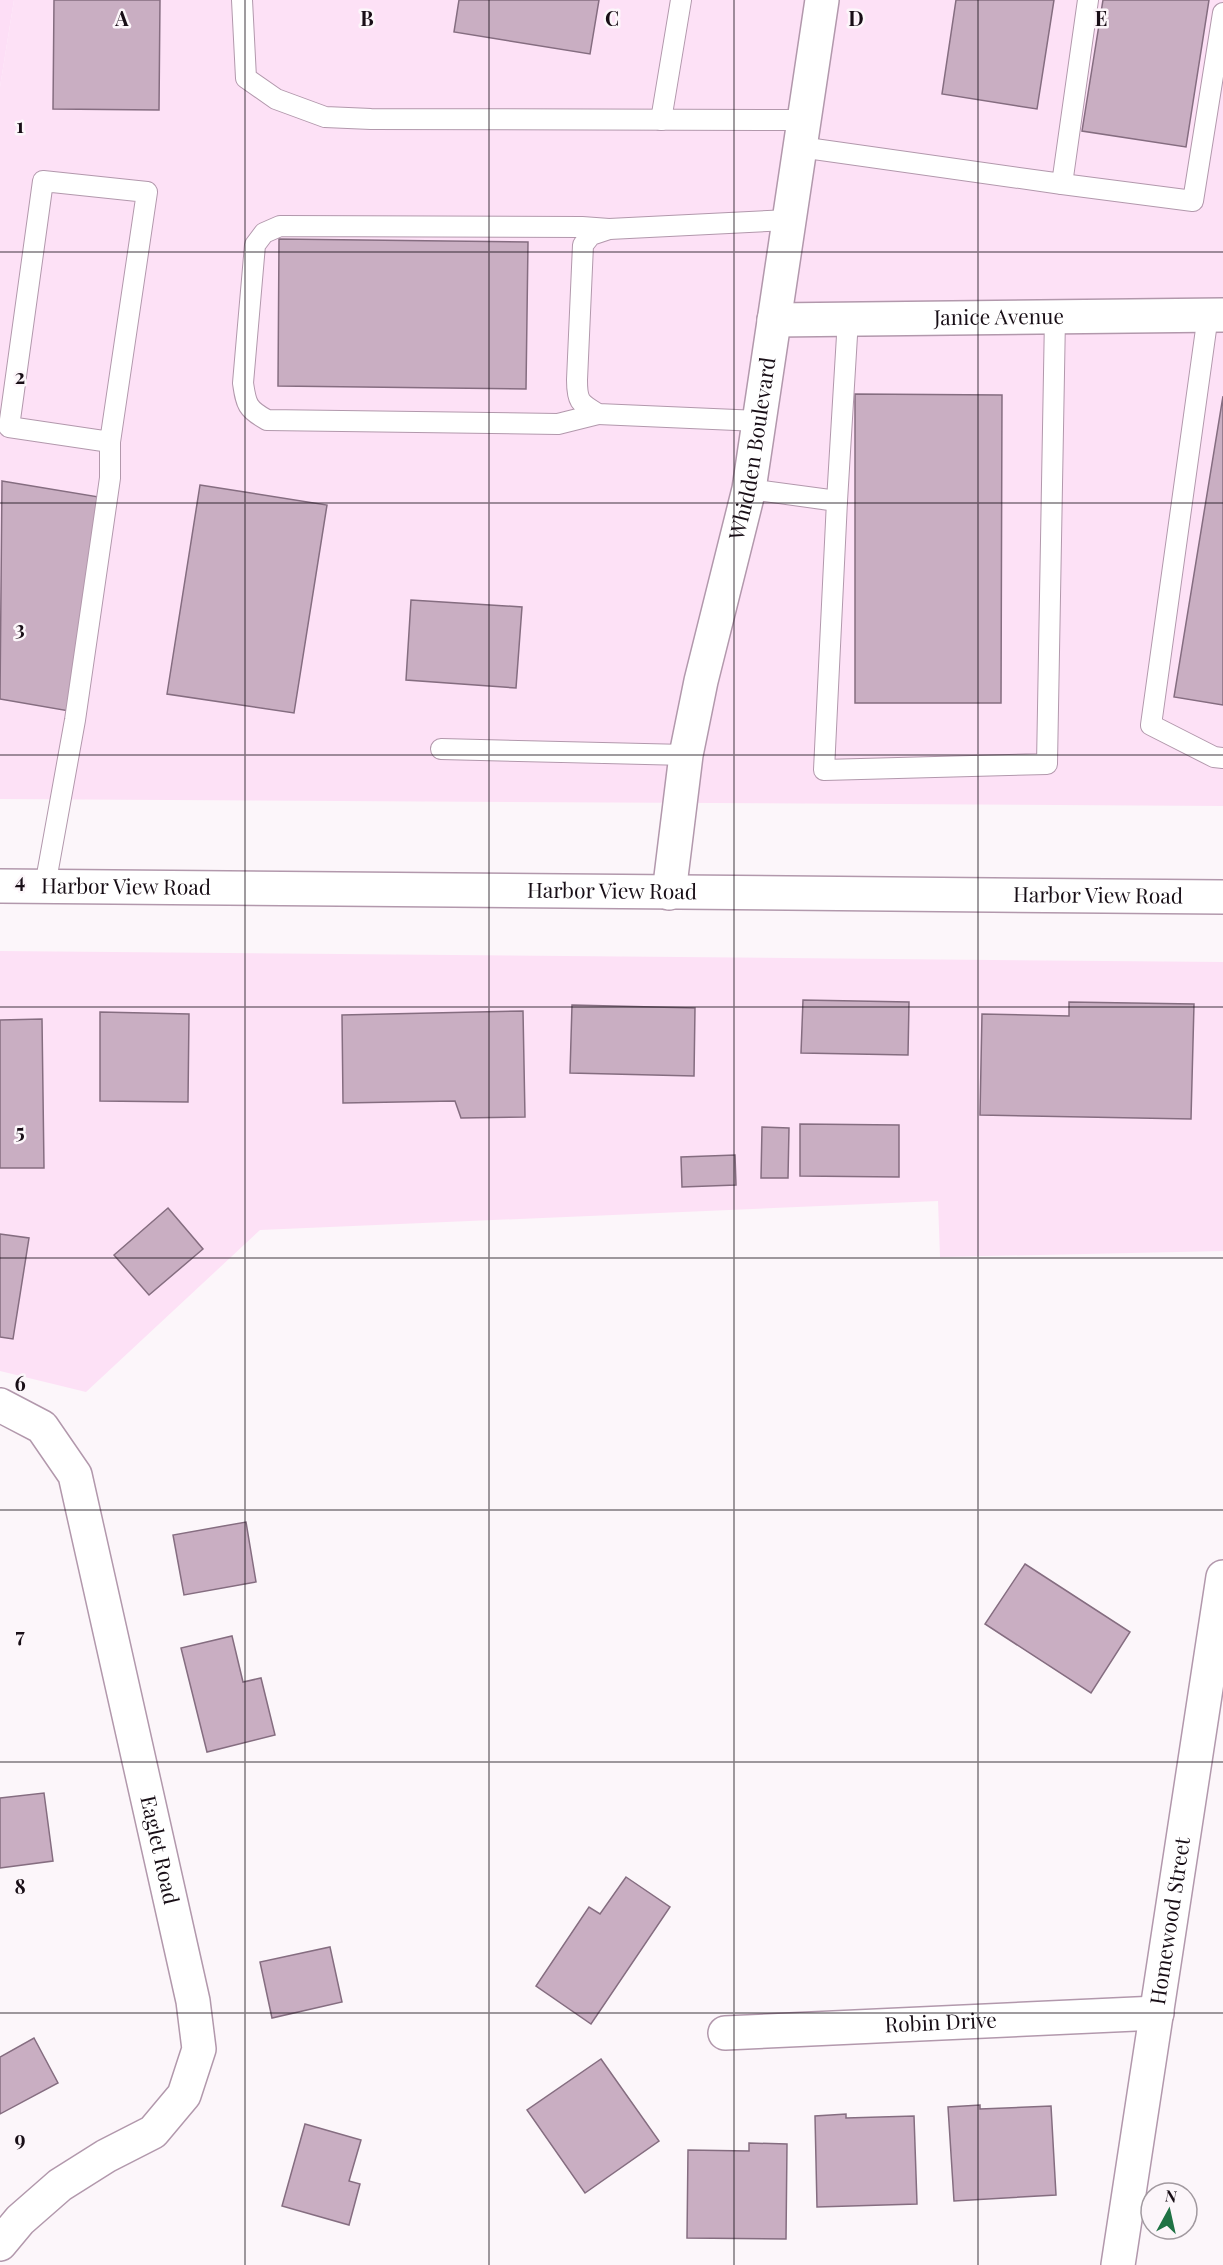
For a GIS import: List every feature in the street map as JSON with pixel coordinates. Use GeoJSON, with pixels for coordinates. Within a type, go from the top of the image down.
{"type":"FeatureCollection","features":[{"type":"Feature","properties":{"kind":"street","name":"Whidden Boulevard"},"geometry":{"type":"LineString","coordinates":[[669,892],[686,755],[701,681],[749,489],[822,0]]}},
{"type":"Feature","properties":{"kind":"street","name":"Janice Avenue"},"geometry":{"type":"LineString","coordinates":[[774,320],[1216,315]]}},
{"type":"Feature","properties":{"kind":"street","name":"Harbor View Road"},"geometry":{"type":"LineString","coordinates":[[0,886],[1223,897]]}},
{"type":"Feature","properties":{"kind":"street","name":"Eaglet Road"},"geometry":{"type":"LineString","coordinates":[[0,1405],[42,1427],[75,1475],[192,2001],[199,2049],[184,2095],[153,2132],[106,2156],[60,2185],[20,2220],[0,2244]]}},
{"type":"Feature","properties":{"kind":"street","name":"Homewood Street"},"geometry":{"type":"LineString","coordinates":[[1118,2265],[1223,1577]]}},
{"type":"Feature","properties":{"kind":"street","name":"Robin Drive"},"geometry":{"type":"LineString","coordinates":[[725,2033],[1157,2013]]}},
{"type":"Feature","properties":{"kind":"lane"},"geometry":{"type":"LineString","coordinates":[[242,0],[246,78],[276,99],[325,117],[661,120],[802,134],[1062,184],[1193,201],[1223,13]]}},
{"type":"Feature","properties":{"kind":"lane"},"geometry":{"type":"LineString","coordinates":[[661,120],[681,0]]}},
{"type":"Feature","properties":{"kind":"lane"},"geometry":{"type":"LineString","coordinates":[[1062,184],[1088,0]]}},
{"type":"Feature","properties":{"kind":"lane"},"geometry":{"type":"LineString","coordinates":[[45,886],[80,686],[110,478],[110,442],[147,192],[43,181],[9,427],[110,442]]}},
{"type":"Feature","properties":{"kind":"lane"},"geometry":{"type":"LineString","coordinates":[[759,421],[598,414],[558,424],[267,420],[254,413],[245,402],[243,383],[255,245],[264,234],[280,226],[609,229],[789,220]]}},
{"type":"Feature","properties":{"kind":"lane"},"geometry":{"type":"LineString","coordinates":[[598,414],[583,405],[577,397],[581,260],[583,245],[591,235],[609,229]]}},
{"type":"Feature","properties":{"kind":"lane"},"geometry":{"type":"LineString","coordinates":[[1216,315],[1151,725],[1214,757],[1223,758]]}},
{"type":"Feature","properties":{"kind":"lane"},"geometry":{"type":"LineString","coordinates":[[848,319],[824,770],[1047,764],[1054,317]]}},
{"type":"Feature","properties":{"kind":"lane"},"geometry":{"type":"LineString","coordinates":[[749,489],[837,501]]}},
{"type":"Feature","properties":{"kind":"lane"},"geometry":{"type":"LineString","coordinates":[[441,748],[686,755]]}},
{"type":"Feature","properties":{"kind":"shaded area"},"geometry":{"type":"Polygon","coordinates":[[[0,0],[14,0],[0,87],[0,0]]]}},
{"type":"Feature","properties":{"kind":"shaded area"},"geometry":{"type":"Polygon","coordinates":[[[14,0],[1223,0],[1223,806],[0,799],[0,87],[14,0]]]}},
{"type":"Feature","properties":{"kind":"shaded area"},"geometry":{"type":"Polygon","coordinates":[[[0,951],[1223,962],[1223,1251],[940,1257],[938,1201],[260,1230],[86,1392],[0,1371],[0,951]]]}},
{"type":"Feature","properties":{"kind":"building"},"geometry":{"type":"Polygon","coordinates":[[[54,0],[160,0],[159,110],[53,109],[54,0]]]}},
{"type":"Feature","properties":{"kind":"building"},"geometry":{"type":"Polygon","coordinates":[[[459,0],[599,0],[590,54],[454,32],[459,0]]]}},
{"type":"Feature","properties":{"kind":"building"},"geometry":{"type":"Polygon","coordinates":[[[956,0],[1054,0],[1037,109],[942,94],[956,0]]]}},
{"type":"Feature","properties":{"kind":"building"},"geometry":{"type":"Polygon","coordinates":[[[1103,0],[1209,0],[1186,147],[1082,131],[1103,0]]]}},
{"type":"Feature","properties":{"kind":"building"},"geometry":{"type":"Polygon","coordinates":[[[279,239],[528,242],[526,389],[278,386],[279,239]]]}},
{"type":"Feature","properties":{"kind":"building"},"geometry":{"type":"Polygon","coordinates":[[[855,394],[1002,395],[1001,703],[855,703],[855,394]]]}},
{"type":"Feature","properties":{"kind":"building"},"geometry":{"type":"Polygon","coordinates":[[[1223,396],[1223,705],[1174,697],[1223,396]]]}},
{"type":"Feature","properties":{"kind":"building"},"geometry":{"type":"Polygon","coordinates":[[[2,481],[105,498],[69,711],[0,699],[2,481]]]}},
{"type":"Feature","properties":{"kind":"building"},"geometry":{"type":"Polygon","coordinates":[[[200,485],[327,505],[294,713],[167,694],[200,485]]]}},
{"type":"Feature","properties":{"kind":"building"},"geometry":{"type":"Polygon","coordinates":[[[411,600],[522,607],[516,688],[406,680],[411,600]]]}},
{"type":"Feature","properties":{"kind":"building"},"geometry":{"type":"Polygon","coordinates":[[[803,1000],[909,1002],[908,1055],[801,1053],[803,1000]]]}},
{"type":"Feature","properties":{"kind":"building"},"geometry":{"type":"Polygon","coordinates":[[[1069,1002],[1194,1004],[1191,1119],[980,1115],[982,1014],[1069,1016],[1069,1002]]]}},
{"type":"Feature","properties":{"kind":"building"},"geometry":{"type":"Polygon","coordinates":[[[572,1005],[695,1008],[694,1076],[570,1073],[572,1005]]]}},
{"type":"Feature","properties":{"kind":"building"},"geometry":{"type":"Polygon","coordinates":[[[523,1011],[525,1117],[461,1118],[455,1101],[343,1103],[342,1015],[523,1011]]]}},
{"type":"Feature","properties":{"kind":"building"},"geometry":{"type":"Polygon","coordinates":[[[100,1012],[189,1014],[188,1102],[100,1101],[100,1012]]]}},
{"type":"Feature","properties":{"kind":"building"},"geometry":{"type":"Polygon","coordinates":[[[42,1019],[44,1168],[0,1168],[0,1020],[42,1019]]]}},
{"type":"Feature","properties":{"kind":"building"},"geometry":{"type":"Polygon","coordinates":[[[800,1124],[899,1125],[899,1177],[800,1176],[800,1124]]]}},
{"type":"Feature","properties":{"kind":"building"},"geometry":{"type":"Polygon","coordinates":[[[762,1127],[789,1128],[788,1178],[761,1178],[762,1127]]]}},
{"type":"Feature","properties":{"kind":"building"},"geometry":{"type":"Polygon","coordinates":[[[735,1155],[736,1185],[682,1187],[681,1157],[735,1155]]]}},
{"type":"Feature","properties":{"kind":"building"},"geometry":{"type":"Polygon","coordinates":[[[168,1208],[203,1249],[149,1295],[114,1255],[168,1208]]]}},
{"type":"Feature","properties":{"kind":"building"},"geometry":{"type":"Polygon","coordinates":[[[0,1234],[29,1238],[13,1339],[0,1337],[0,1234]]]}},
{"type":"Feature","properties":{"kind":"building"},"geometry":{"type":"Polygon","coordinates":[[[246,1522],[256,1582],[184,1595],[173,1535],[246,1522]]]}},
{"type":"Feature","properties":{"kind":"building"},"geometry":{"type":"Polygon","coordinates":[[[1025,1564],[1130,1632],[1091,1693],[985,1624],[1025,1564]]]}},
{"type":"Feature","properties":{"kind":"building"},"geometry":{"type":"Polygon","coordinates":[[[232,1636],[243,1682],[261,1678],[275,1735],[207,1752],[181,1648],[232,1636]]]}},
{"type":"Feature","properties":{"kind":"building"},"geometry":{"type":"Polygon","coordinates":[[[44,1793],[53,1861],[0,1868],[0,1798],[44,1793]]]}},
{"type":"Feature","properties":{"kind":"building"},"geometry":{"type":"Polygon","coordinates":[[[626,1877],[670,1907],[591,2024],[536,1986],[589,1907],[600,1914],[626,1877]]]}},
{"type":"Feature","properties":{"kind":"building"},"geometry":{"type":"Polygon","coordinates":[[[330,1947],[342,2002],[272,2018],[260,1962],[330,1947]]]}},
{"type":"Feature","properties":{"kind":"building"},"geometry":{"type":"Polygon","coordinates":[[[34,2038],[58,2083],[0,2114],[0,2057],[34,2038]]]}},
{"type":"Feature","properties":{"kind":"building"},"geometry":{"type":"Polygon","coordinates":[[[601,2059],[659,2141],[585,2193],[527,2110],[601,2059]]]}},
{"type":"Feature","properties":{"kind":"building"},"geometry":{"type":"Polygon","coordinates":[[[980,2105],[980,2109],[1051,2106],[1056,2195],[954,2201],[948,2107],[980,2105]]]}},
{"type":"Feature","properties":{"kind":"building"},"geometry":{"type":"Polygon","coordinates":[[[846,2114],[846,2118],[914,2116],[917,2204],[817,2207],[815,2116],[846,2114]]]}},
{"type":"Feature","properties":{"kind":"building"},"geometry":{"type":"Polygon","coordinates":[[[305,2124],[361,2140],[349,2181],[360,2184],[349,2225],[282,2206],[305,2124]]]}},
{"type":"Feature","properties":{"kind":"building"},"geometry":{"type":"Polygon","coordinates":[[[749,2143],[787,2144],[786,2239],[687,2238],[688,2150],[749,2151],[749,2143]]]}}]}
